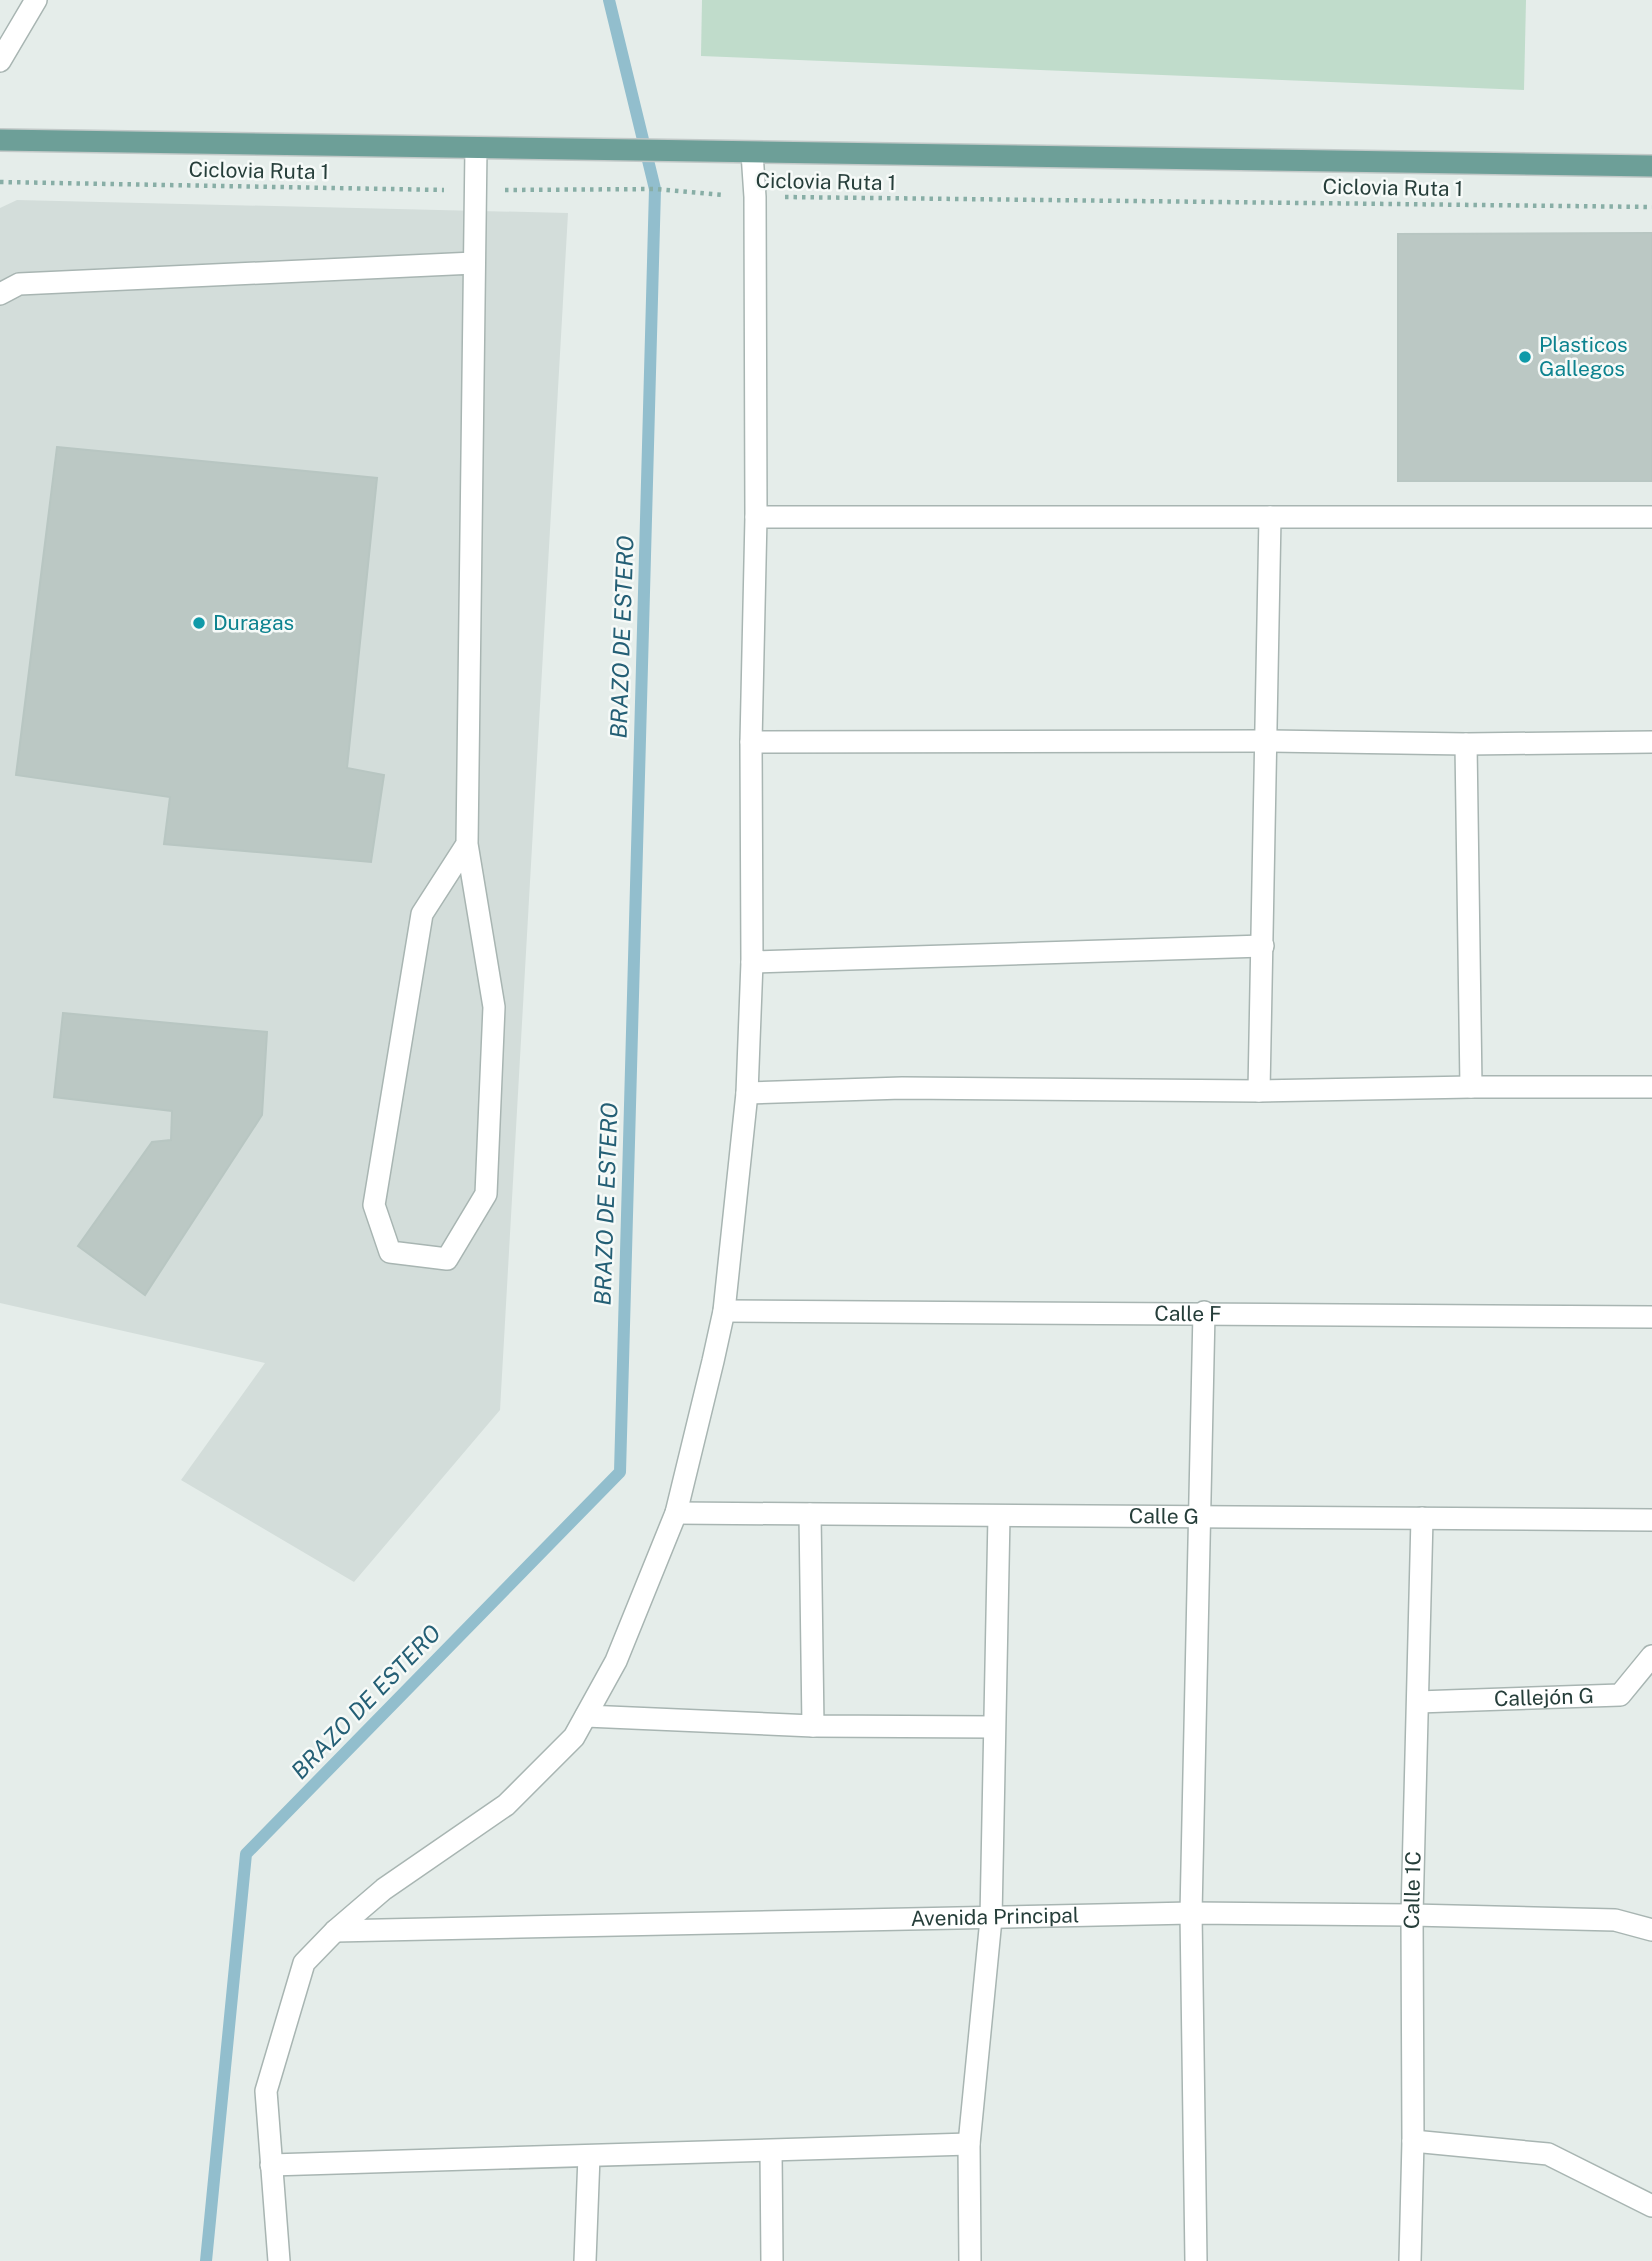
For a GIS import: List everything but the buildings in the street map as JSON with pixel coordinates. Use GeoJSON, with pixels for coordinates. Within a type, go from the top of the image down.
{"type":"FeatureCollection","features":[{"type":"Feature","properties":{"kind":"main road"},"geometry":{"type":"LineString","coordinates":[[0,140],[1652,166]]}},
{"type":"Feature","properties":{"kind":"street"},"geometry":{"type":"LineString","coordinates":[[0,61],[36,0]]}},
{"type":"Feature","properties":{"kind":"street"},"geometry":{"type":"LineString","coordinates":[[467,844],[422,914],[374,1205],[390,1252],[447,1259],[486,1194],[494,1007],[467,844],[476,148]]}},
{"type":"Feature","properties":{"kind":"street"},"geometry":{"type":"LineString","coordinates":[[279,2261],[266,2091],[304,1964],[335,1931],[384,1889],[506,1805],[574,1737],[616,1661],[676,1513],[724,1311],[747,1093],[752,962],[751,742],[756,517],[755,197],[752,153]]}},
{"type":"Feature","properties":{"kind":"street"},"geometry":{"type":"LineString","coordinates":[[0,294],[19,284],[474,263]]}},
{"type":"Feature","properties":{"kind":"street"},"geometry":{"type":"LineString","coordinates":[[756,517],[1652,517]]}},
{"type":"Feature","properties":{"kind":"street"},"geometry":{"type":"LineString","coordinates":[[1259,1091],[1270,517]]}},
{"type":"Feature","properties":{"kind":"street"},"geometry":{"type":"LineString","coordinates":[[751,742],[1652,742]]}},
{"type":"Feature","properties":{"kind":"street"},"geometry":{"type":"LineString","coordinates":[[1466,744],[1471,1087]]}},
{"type":"Feature","properties":{"kind":"street"},"geometry":{"type":"LineString","coordinates":[[752,962],[1263,946]]}},
{"type":"Feature","properties":{"kind":"street"},"geometry":{"type":"LineString","coordinates":[[747,1093],[902,1088],[1259,1091],[1652,1087]]}},
{"type":"Feature","properties":{"kind":"street","name":"Calle F"},"geometry":{"type":"LineString","coordinates":[[724,1311],[1204,1312],[1652,1317]]}},
{"type":"Feature","properties":{"kind":"street"},"geometry":{"type":"LineString","coordinates":[[1196,2261],[1191,1913],[1204,1312]]}},
{"type":"Feature","properties":{"kind":"street","name":"Calle G"},"geometry":{"type":"LineString","coordinates":[[676,1513],[1652,1520]]}},
{"type":"Feature","properties":{"kind":"street"},"geometry":{"type":"LineString","coordinates":[[810,1514],[813,1726]]}},
{"type":"Feature","properties":{"kind":"street"},"geometry":{"type":"LineString","coordinates":[[970,2261],[969,2144],[990,1919],[999,1516]]}},
{"type":"Feature","properties":{"kind":"street","name":"Calle 1C"},"geometry":{"type":"LineString","coordinates":[[1410,2261],[1413,2141],[1412,1915],[1422,1518]]}},
{"type":"Feature","properties":{"kind":"street","name":"Callejón G"},"geometry":{"type":"LineString","coordinates":[[1418,1702],[1620,1695],[1652,1656]]}},
{"type":"Feature","properties":{"kind":"street"},"geometry":{"type":"LineString","coordinates":[[586,1716],[813,1726],[994,1727]]}},
{"type":"Feature","properties":{"kind":"street","name":"Avenida Principal"},"geometry":{"type":"LineString","coordinates":[[335,1931],[1191,1913],[1615,1920],[1652,1930]]}},
{"type":"Feature","properties":{"kind":"street"},"geometry":{"type":"LineString","coordinates":[[1413,2141],[1548,2154],[1652,2206]]}},
{"type":"Feature","properties":{"kind":"street"},"geometry":{"type":"LineString","coordinates":[[271,2165],[969,2144]]}},
{"type":"Feature","properties":{"kind":"street"},"geometry":{"type":"LineString","coordinates":[[771,2151],[772,2261]]}},
{"type":"Feature","properties":{"kind":"street"},"geometry":{"type":"LineString","coordinates":[[584,2261],[589,2156]]}},
{"type":"Feature","properties":{"kind":"path","name":"Ciclovia Ruta 1"},"geometry":{"type":"LineString","coordinates":[[0,182],[475,190],[655,189],[755,197],[1652,207]]}},
{"type":"Feature","properties":{"kind":"shaded area"},"geometry":{"type":"Polygon","coordinates":[[[17,200],[568,213],[500,1410],[354,1582],[181,1480],[265,1363],[0,1303],[0,208],[17,200]]]}},
{"type":"Feature","properties":{"kind":"green space"},"geometry":{"type":"Polygon","coordinates":[[[702,0],[1526,0],[1524,90],[701,56],[702,0]]]}},
{"type":"Feature","properties":{"kind":"waterway","name":"BRAZO DE ESTERO"},"geometry":{"type":"LineString","coordinates":[[206,2261],[246,1854],[620,1472],[655,189],[609,0]]}},
{"type":"Feature","properties":{"kind":"place","name":"Plasticos Gallegos"},"geometry":{"type":"Point","coordinates":[1525,357]}},
{"type":"Feature","properties":{"kind":"place","name":"Duragas"},"geometry":{"type":"Point","coordinates":[199,623]}}]}
